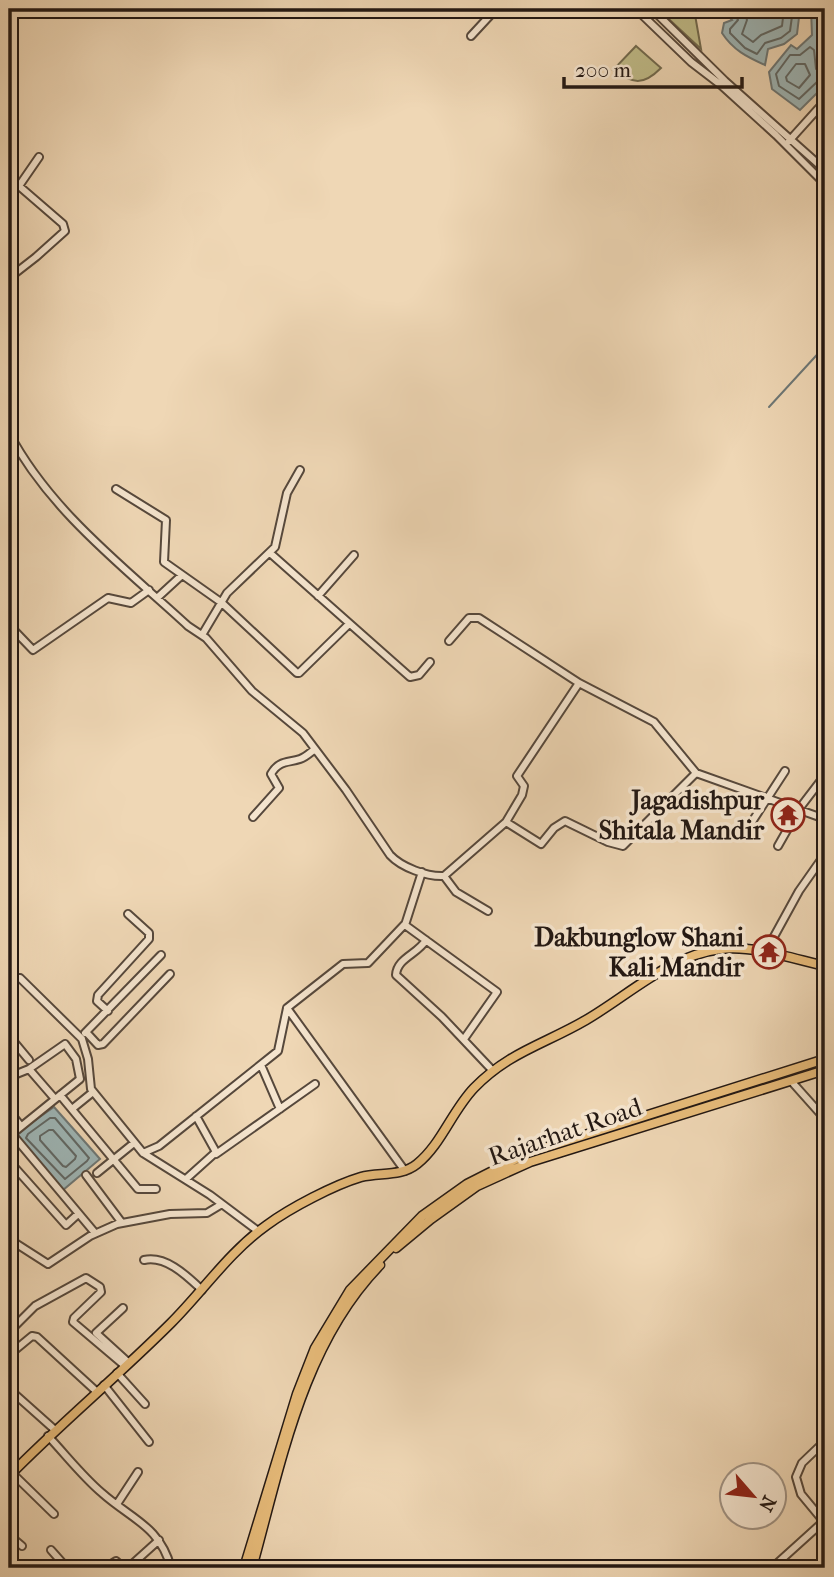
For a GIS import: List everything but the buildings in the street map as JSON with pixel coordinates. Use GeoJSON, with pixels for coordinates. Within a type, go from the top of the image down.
{"type":"FeatureCollection","features":[{"type":"Feature","properties":{"kind":"main road"},"geometry":{"type":"LineString","coordinates":[[10,1475],[51,1433],[127,1364],[258,1231],[346,1182],[366,1175],[405,1171],[422,1160],[463,1101],[493,1071],[524,1049],[586,1020],[680,962],[722,949],[742,949],[825,966]]}},
{"type":"Feature","properties":{"kind":"main road"},"geometry":{"type":"LineString","coordinates":[[244,1568],[297,1394],[316,1348],[350,1290],[422,1216],[467,1184],[528,1153],[825,1059]]}},
{"type":"Feature","properties":{"kind":"main road","name":"Rajarhat Road"},"geometry":{"type":"LineString","coordinates":[[251,1568],[290,1434],[324,1343],[354,1296],[401,1243],[477,1186],[530,1162],[825,1070]]}},
{"type":"Feature","properties":{"kind":"street"},"geometry":{"type":"LineString","coordinates":[[471,36],[496,9]]}},
{"type":"Feature","properties":{"kind":"street"},"geometry":{"type":"LineString","coordinates":[[636,9],[691,62],[721,85],[786,144],[825,184]]}},
{"type":"Feature","properties":{"kind":"street"},"geometry":{"type":"LineString","coordinates":[[652,9],[726,81],[825,170]]}},
{"type":"Feature","properties":{"kind":"street"},"geometry":{"type":"LineString","coordinates":[[786,144],[825,101]]}},
{"type":"Feature","properties":{"kind":"street"},"geometry":{"type":"LineString","coordinates":[[9,278],[65,229],[63,224],[19,186],[39,157]]}},
{"type":"Feature","properties":{"kind":"street"},"geometry":{"type":"LineString","coordinates":[[9,433],[27,465],[54,499],[157,598],[202,635],[241,679],[276,712],[303,733],[392,858],[422,872],[444,876],[456,892],[488,911]]}},
{"type":"Feature","properties":{"kind":"street"},"geometry":{"type":"LineString","coordinates":[[202,635],[230,590],[270,553],[277,541],[287,493],[300,470]]}},
{"type":"Feature","properties":{"kind":"street"},"geometry":{"type":"LineString","coordinates":[[116,489],[166,520],[163,561],[222,603],[298,673],[349,624]]}},
{"type":"Feature","properties":{"kind":"street"},"geometry":{"type":"LineString","coordinates":[[270,553],[410,677],[419,675],[430,662]]}},
{"type":"Feature","properties":{"kind":"street"},"geometry":{"type":"LineString","coordinates":[[318,596],[354,555]]}},
{"type":"Feature","properties":{"kind":"street"},"geometry":{"type":"LineString","coordinates":[[157,598],[182,575]]}},
{"type":"Feature","properties":{"kind":"street"},"geometry":{"type":"LineString","coordinates":[[9,625],[33,650],[108,598],[131,603],[149,590]]}},
{"type":"Feature","properties":{"kind":"street"},"geometry":{"type":"LineString","coordinates":[[449,641],[469,618],[480,618],[579,683],[654,722],[696,774],[825,819]]}},
{"type":"Feature","properties":{"kind":"street"},"geometry":{"type":"LineString","coordinates":[[444,876],[506,822],[522,795],[524,786],[517,776],[579,683]]}},
{"type":"Feature","properties":{"kind":"street"},"geometry":{"type":"LineString","coordinates":[[253,817],[279,788],[271,774],[273,770],[281,762],[299,759],[315,749]]}},
{"type":"Feature","properties":{"kind":"street"},"geometry":{"type":"LineString","coordinates":[[748,828],[785,771]]}},
{"type":"Feature","properties":{"kind":"street"},"geometry":{"type":"LineString","coordinates":[[506,822],[541,844],[554,828],[565,821],[608,842],[623,846],[696,774]]}},
{"type":"Feature","properties":{"kind":"street"},"geometry":{"type":"LineString","coordinates":[[778,846],[799,809],[825,775]]}},
{"type":"Feature","properties":{"kind":"street"},"geometry":{"type":"LineString","coordinates":[[765,953],[803,884],[825,854]]}},
{"type":"Feature","properties":{"kind":"street"},"geometry":{"type":"LineString","coordinates":[[143,1153],[159,1146],[278,1051],[287,1008],[343,964],[368,963],[405,924],[422,872]]}},
{"type":"Feature","properties":{"kind":"street"},"geometry":{"type":"LineString","coordinates":[[108,1011],[97,1001],[98,995],[149,939],[149,933],[128,914]]}},
{"type":"Feature","properties":{"kind":"street"},"geometry":{"type":"LineString","coordinates":[[405,924],[497,992],[464,1039]]}},
{"type":"Feature","properties":{"kind":"street"},"geometry":{"type":"LineString","coordinates":[[426,940],[423,946],[398,965],[396,975],[464,1039],[493,1071]]}},
{"type":"Feature","properties":{"kind":"street"},"geometry":{"type":"LineString","coordinates":[[83,1035],[161,955]]}},
{"type":"Feature","properties":{"kind":"street"},"geometry":{"type":"LineString","coordinates":[[9,981],[20,978],[83,1035],[98,1045],[103,1044],[170,974]]}},
{"type":"Feature","properties":{"kind":"street"},"geometry":{"type":"LineString","coordinates":[[287,1008],[405,1171]]}},
{"type":"Feature","properties":{"kind":"street"},"geometry":{"type":"LineString","coordinates":[[83,1035],[93,1092],[134,1143],[143,1153],[186,1179],[258,1231]]}},
{"type":"Feature","properties":{"kind":"street"},"geometry":{"type":"LineString","coordinates":[[9,1036],[29,1060]]}},
{"type":"Feature","properties":{"kind":"street"},"geometry":{"type":"LineString","coordinates":[[9,1077],[29,1069],[65,1044],[76,1059],[80,1079],[12,1134],[95,1233]]}},
{"type":"Feature","properties":{"kind":"street"},"geometry":{"type":"LineString","coordinates":[[261,1065],[280,1109]]}},
{"type":"Feature","properties":{"kind":"street"},"geometry":{"type":"LineString","coordinates":[[29,1069],[72,1109],[138,1189],[156,1188]]}},
{"type":"Feature","properties":{"kind":"street"},"geometry":{"type":"LineString","coordinates":[[792,1082],[825,1119]]}},
{"type":"Feature","properties":{"kind":"street"},"geometry":{"type":"LineString","coordinates":[[186,1179],[216,1154],[315,1084]]}},
{"type":"Feature","properties":{"kind":"street"},"geometry":{"type":"LineString","coordinates":[[72,1109],[93,1092]]}},
{"type":"Feature","properties":{"kind":"street"},"geometry":{"type":"LineString","coordinates":[[9,1111],[21,1126]]}},
{"type":"Feature","properties":{"kind":"street"},"geometry":{"type":"LineString","coordinates":[[196,1116],[216,1154]]}},
{"type":"Feature","properties":{"kind":"street"},"geometry":{"type":"LineString","coordinates":[[97,1173],[134,1143]]}},
{"type":"Feature","properties":{"kind":"street"},"geometry":{"type":"LineString","coordinates":[[9,1161],[66,1225],[78,1214]]}},
{"type":"Feature","properties":{"kind":"street"},"geometry":{"type":"LineString","coordinates":[[86,1175],[122,1223]]}},
{"type":"Feature","properties":{"kind":"street"},"geometry":{"type":"LineString","coordinates":[[9,1185],[9,1190]]}},
{"type":"Feature","properties":{"kind":"street"},"geometry":{"type":"LineString","coordinates":[[9,1239],[48,1264],[95,1233],[122,1223],[170,1214],[207,1213],[222,1204]]}},
{"type":"Feature","properties":{"kind":"street"},"geometry":{"type":"LineString","coordinates":[[144,1260],[153,1258],[164,1262],[202,1290]]}},
{"type":"Feature","properties":{"kind":"street"},"geometry":{"type":"LineString","coordinates":[[9,1332],[35,1306],[86,1278],[100,1287],[101,1292],[73,1322],[127,1364]]}},
{"type":"Feature","properties":{"kind":"street"},"geometry":{"type":"LineString","coordinates":[[123,1308],[96,1333],[127,1364]]}},
{"type":"Feature","properties":{"kind":"street"},"geometry":{"type":"LineString","coordinates":[[9,1355],[26,1339],[32,1336],[37,1338],[100,1389],[149,1442]]}},
{"type":"Feature","properties":{"kind":"street"},"geometry":{"type":"LineString","coordinates":[[117,1373],[145,1404]]}},
{"type":"Feature","properties":{"kind":"street"},"geometry":{"type":"LineString","coordinates":[[9,1389],[51,1433],[90,1482],[132,1514],[159,1540],[166,1550],[171,1568]]}},
{"type":"Feature","properties":{"kind":"street"},"geometry":{"type":"LineString","coordinates":[[772,1568],[824,1522],[801,1494],[796,1478],[802,1463],[825,1441]]}},
{"type":"Feature","properties":{"kind":"street"},"geometry":{"type":"LineString","coordinates":[[117,1504],[138,1472]]}},
{"type":"Feature","properties":{"kind":"street"},"geometry":{"type":"LineString","coordinates":[[10,1475],[54,1514]]}},
{"type":"Feature","properties":{"kind":"street"},"geometry":{"type":"LineString","coordinates":[[9,1535],[22,1546]]}},
{"type":"Feature","properties":{"kind":"street"},"geometry":{"type":"LineString","coordinates":[[104,1568],[116,1561],[126,1568],[159,1540]]}},
{"type":"Feature","properties":{"kind":"street"},"geometry":{"type":"LineString","coordinates":[[51,1549],[67,1568]]}},
{"type":"Feature","properties":{"kind":"shaded area"},"geometry":{"type":"Polygon","coordinates":[[[658,9],[694,9],[701,49],[658,9]]]}},
{"type":"Feature","properties":{"kind":"shaded area"},"geometry":{"type":"Polygon","coordinates":[[[636,46],[661,68],[649,78],[638,81],[613,70],[636,46]]]}},
{"type":"Feature","properties":{"kind":"water"},"geometry":{"type":"Polygon","coordinates":[[[723,9],[800,9],[797,34],[784,44],[768,49],[765,65],[741,52],[726,39],[722,33],[724,23],[732,20],[723,9]]]}},
{"type":"Feature","properties":{"kind":"water"},"geometry":{"type":"Polygon","coordinates":[[[811,9],[819,9],[823,87],[800,110],[772,89],[769,72],[791,45],[797,49],[812,35],[811,9]]]}},
{"type":"Feature","properties":{"kind":"water"},"geometry":{"type":"Polygon","coordinates":[[[54,1107],[100,1159],[63,1190],[14,1135],[54,1107]]]}},
{"type":"Feature","properties":{"kind":"waterway"},"geometry":{"type":"LineString","coordinates":[[769,407],[825,346]]}},
{"type":"Feature","properties":{"kind":"place","name":"Jagadishpur Shitala Mandir"},"geometry":{"type":"Point","coordinates":[788,815]}},
{"type":"Feature","properties":{"kind":"place","name":"Dakbunglow Shani Kali Mandir"},"geometry":{"type":"Point","coordinates":[769,952]}}]}
